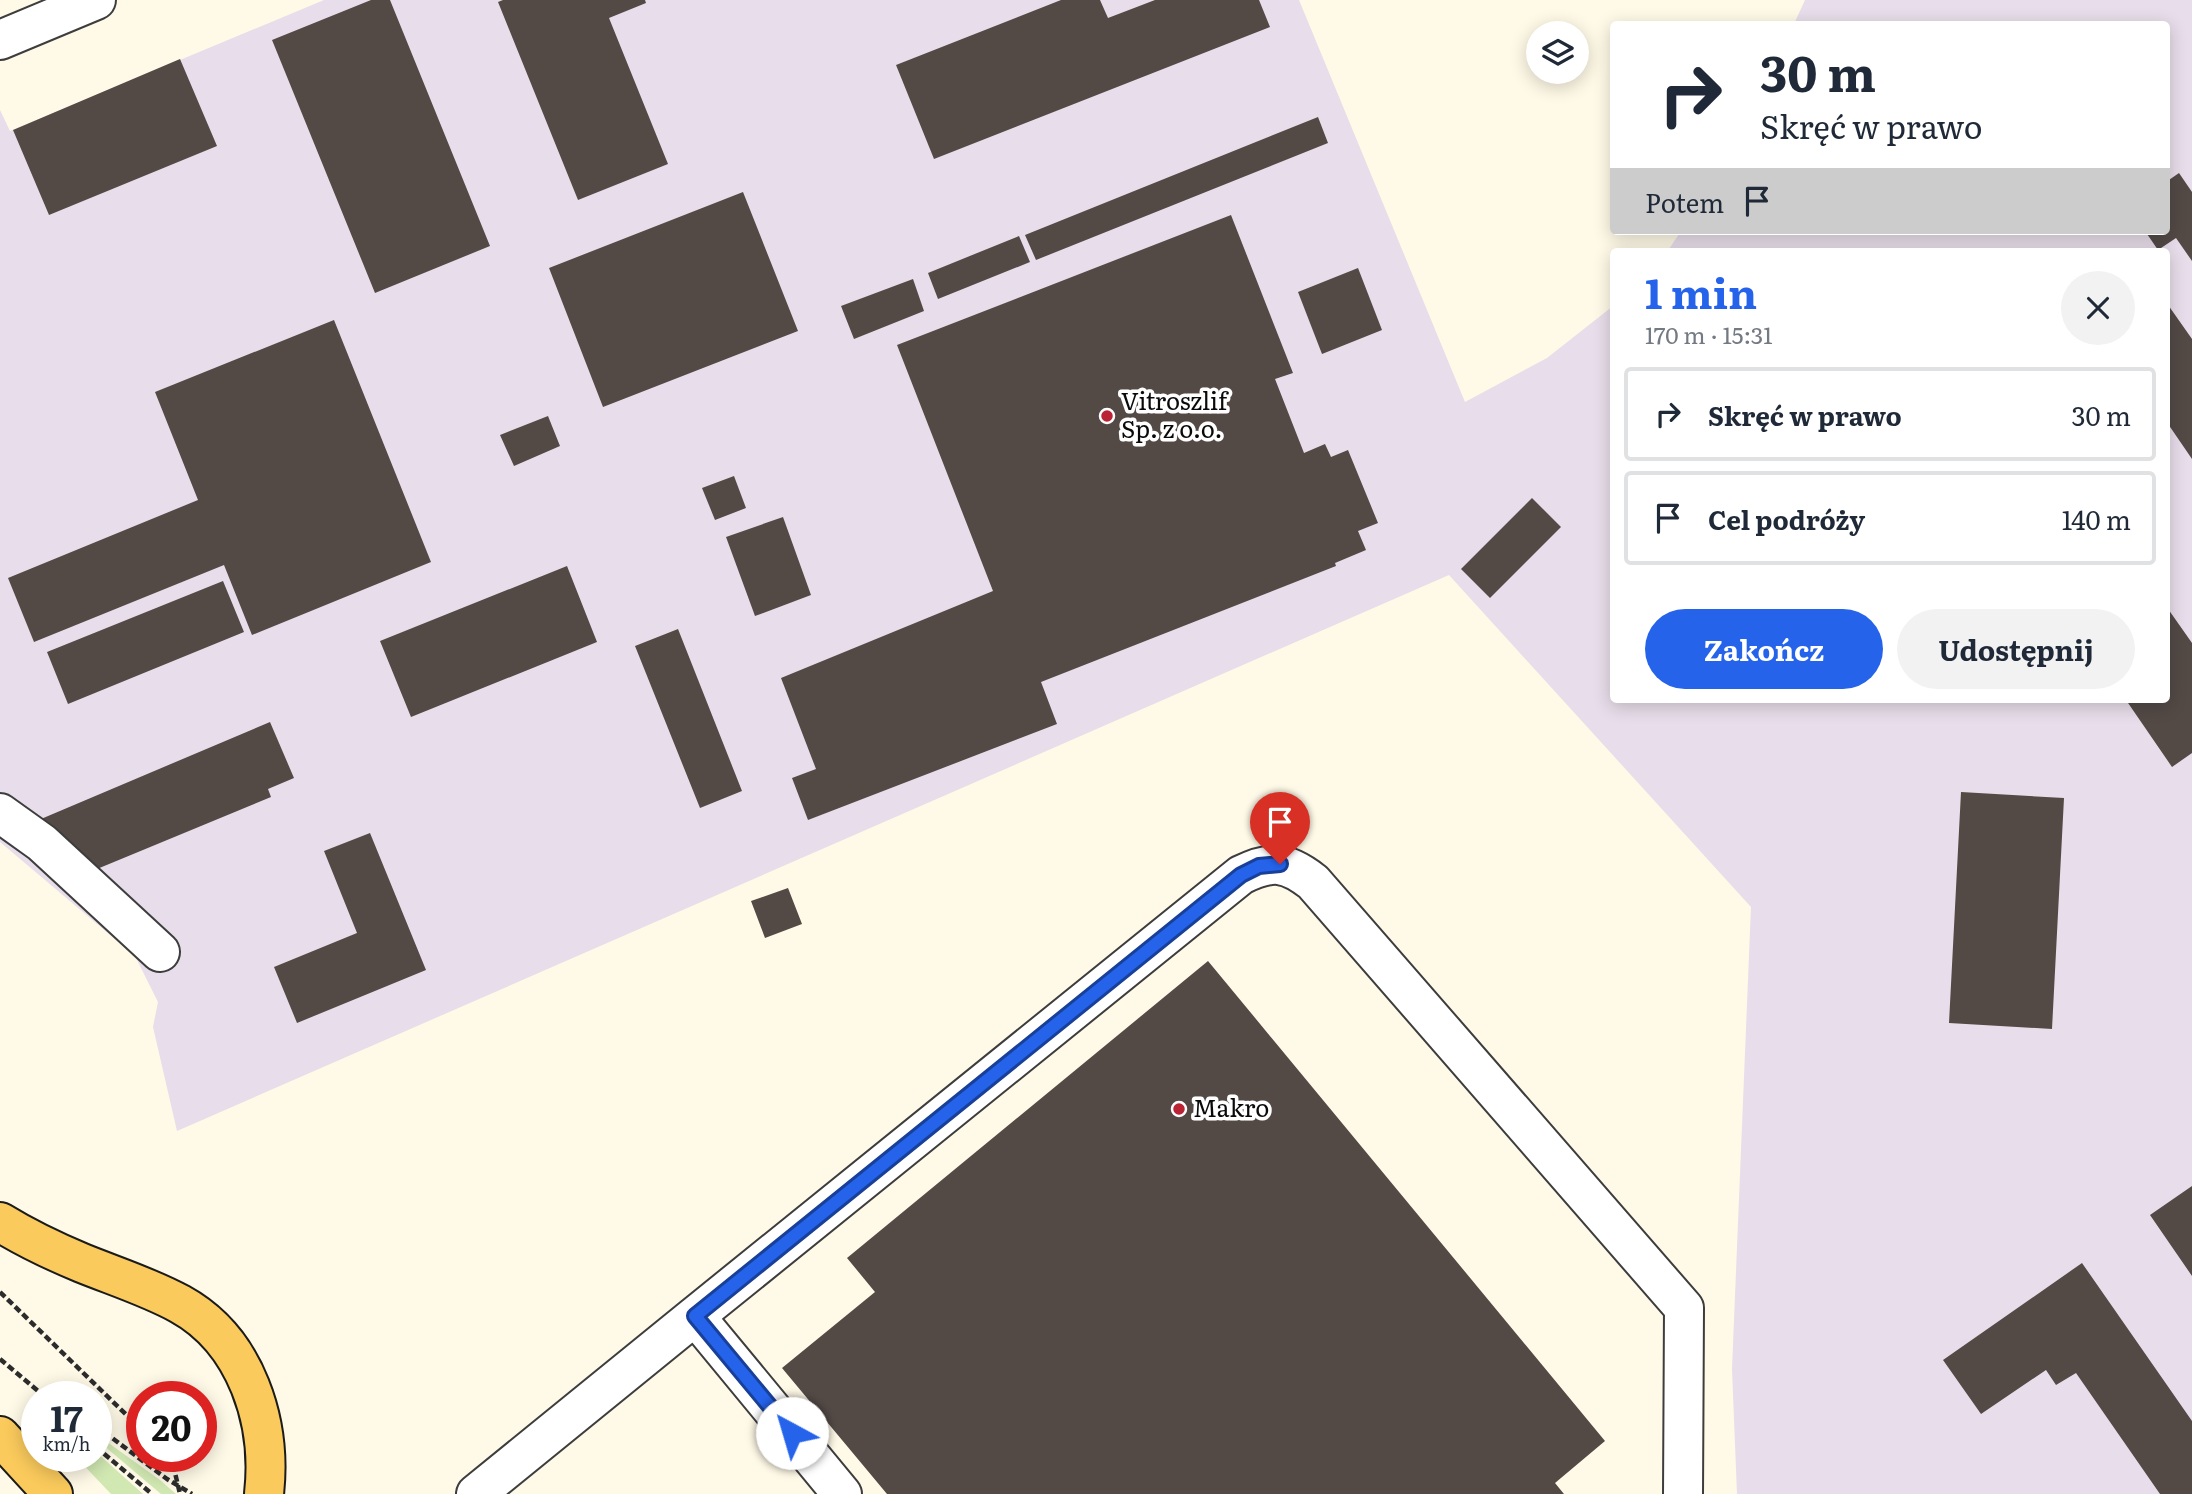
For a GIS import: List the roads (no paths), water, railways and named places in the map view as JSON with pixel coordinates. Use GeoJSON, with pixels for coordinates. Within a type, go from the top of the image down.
{"type":"FeatureCollection","features":[{"type":"Feature","properties":{"kind":"main road"},"geometry":{"type":"LineString","coordinates":[[0,1222],[31,1241],[183,1305],[203,1321],[225,1344],[245,1372],[254,1396],[263,1430],[267,1466],[264,1494]]}},
{"type":"Feature","properties":{"kind":"main road"},"geometry":{"type":"LineString","coordinates":[[0,1437],[53,1494]]}},
{"type":"Feature","properties":{"kind":"street"},"geometry":{"type":"LineString","coordinates":[[0,40],[74,4]]}},
{"type":"Feature","properties":{"kind":"street"},"geometry":{"type":"LineString","coordinates":[[0,813],[42,843],[160,952]]}},
{"type":"Feature","properties":{"kind":"street"},"geometry":{"type":"LineString","coordinates":[[476,1494],[1241,875],[1259,866],[1280,864],[1297,870],[1313,882],[1684,1308],[1683,1494]]}},
{"type":"Feature","properties":{"kind":"street"},"geometry":{"type":"LineString","coordinates":[[695,1316],[842,1494]]}},
{"type":"Feature","properties":{"kind":"place","name":"Vitroszlif Sp. z o.o."},"geometry":{"type":"Point","coordinates":[1107,416]}},
{"type":"Feature","properties":{"kind":"place","name":"Makro"},"geometry":{"type":"Point","coordinates":[1179,1109]}}]}
